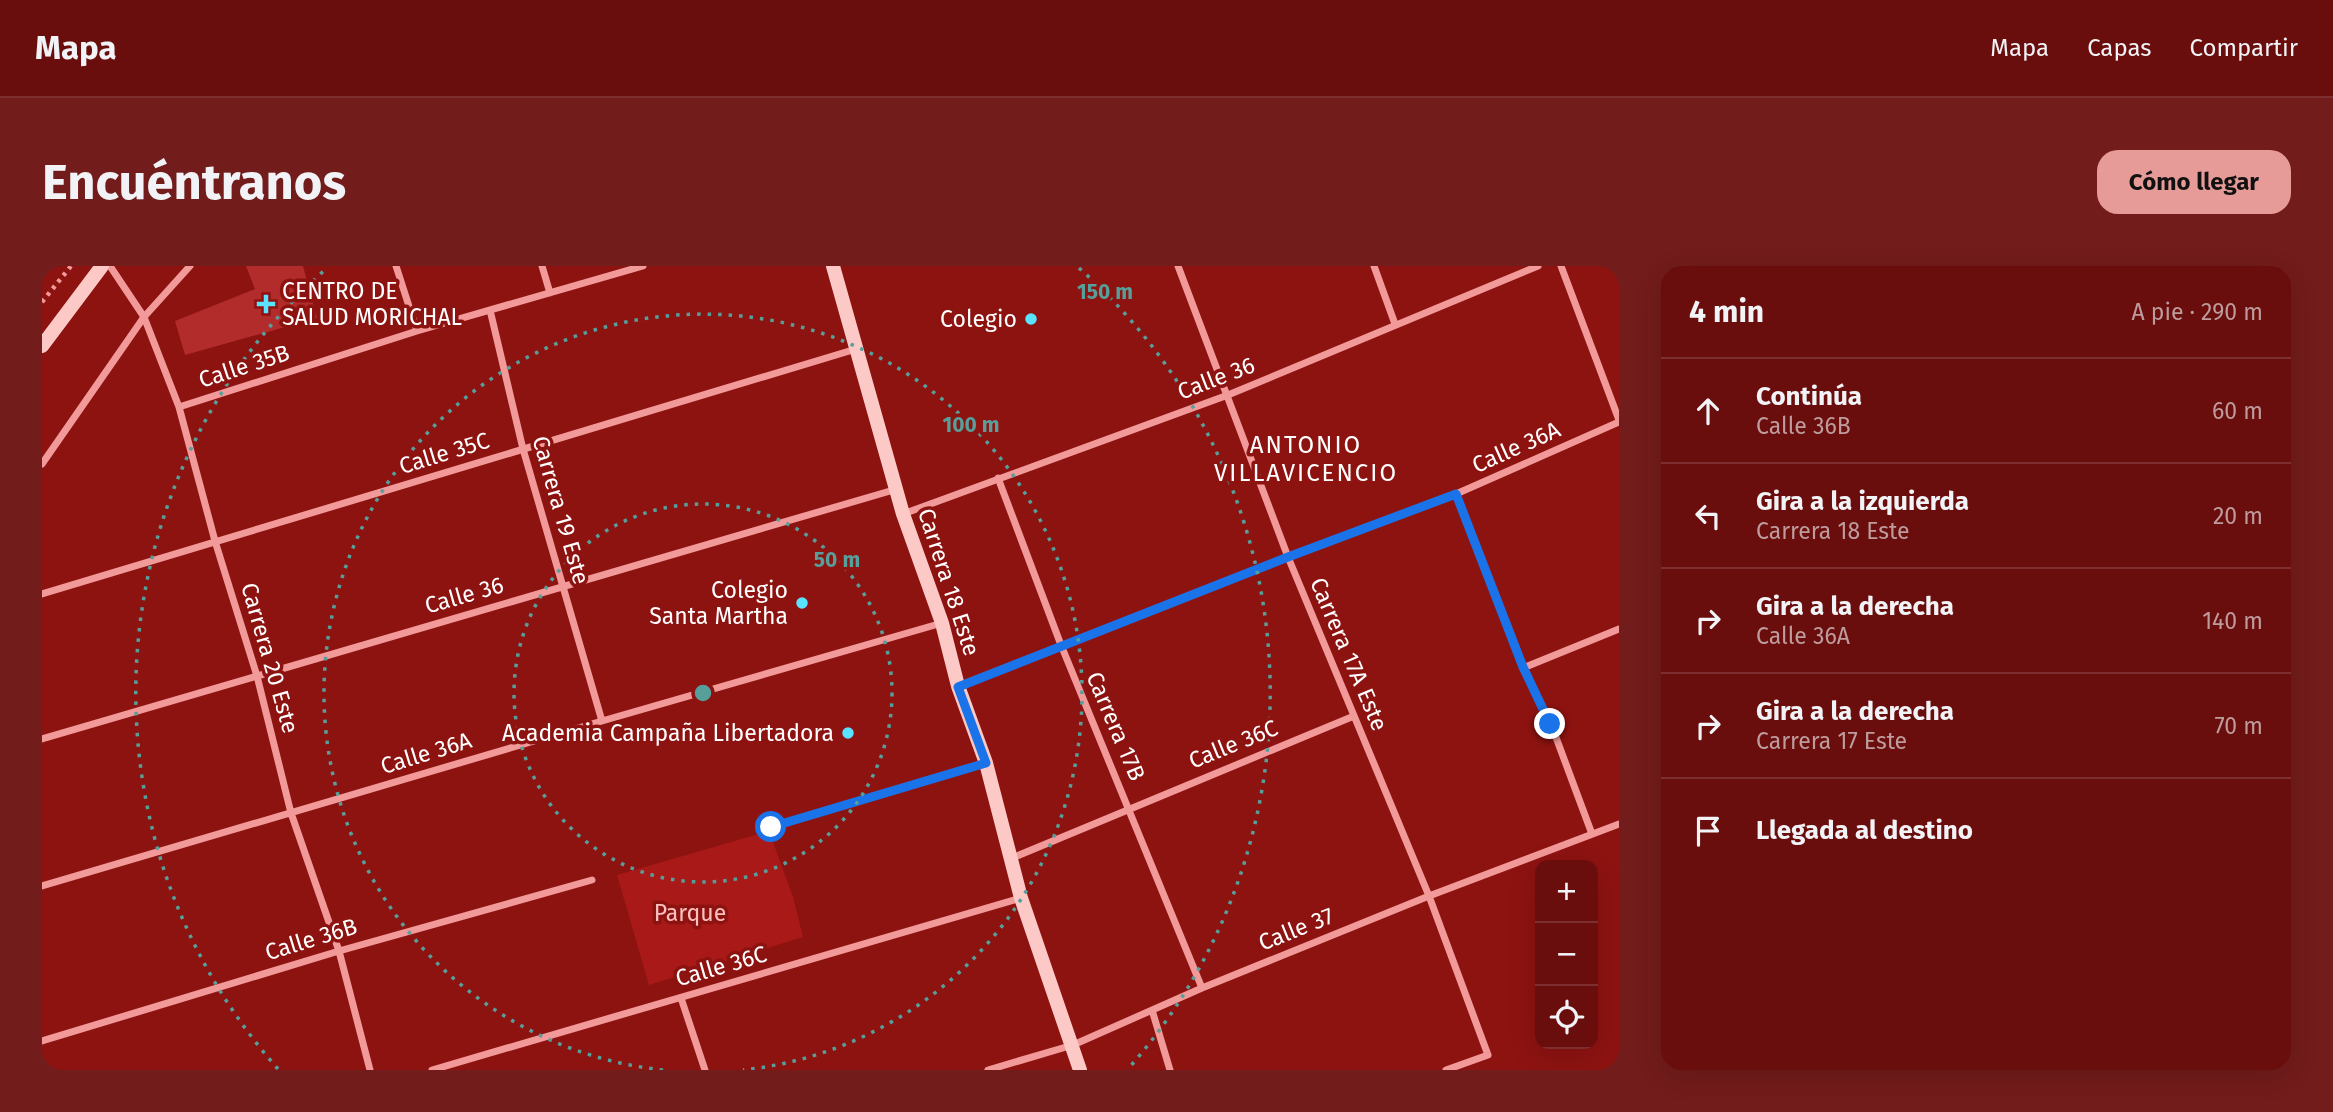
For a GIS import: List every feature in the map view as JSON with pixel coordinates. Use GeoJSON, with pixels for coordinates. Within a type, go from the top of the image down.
{"type":"FeatureCollection","features":[{"type":"Feature","properties":{"kind":"street"},"geometry":{"type":"LineString","coordinates":[[42,346],[102,266]]}},
{"type":"Feature","properties":{"kind":"street","name":"Carrera 20 Este"},"geometry":{"type":"LineString","coordinates":[[110,266],[144,317],[179,407],[215,541],[257,676],[292,813],[338,951],[370,1070]]}},
{"type":"Feature","properties":{"kind":"street"},"geometry":{"type":"LineString","coordinates":[[42,464],[144,317],[190,266]]}},
{"type":"Feature","properties":{"kind":"street"},"geometry":{"type":"LineString","coordinates":[[396,266],[417,331]]}},
{"type":"Feature","properties":{"kind":"street"},"geometry":{"type":"LineString","coordinates":[[542,266],[550,293]]}},
{"type":"Feature","properties":{"kind":"street","name":"Calle 35B"},"geometry":{"type":"LineString","coordinates":[[179,407],[417,331],[643,266]]}},
{"type":"Feature","properties":{"kind":"street","name":"Carrera 18 Este"},"geometry":{"type":"LineString","coordinates":[[833,266],[903,514],[942,623],[958,687],[986,763],[1021,898],[1080,1070]]}},
{"type":"Feature","properties":{"kind":"street","name":"Carrera 17A Este"},"geometry":{"type":"LineString","coordinates":[[1178,266],[1288,557],[1429,896],[1488,1055],[1447,1070]]}},
{"type":"Feature","properties":{"kind":"street"},"geometry":{"type":"LineString","coordinates":[[1374,266],[1395,324]]}},
{"type":"Feature","properties":{"kind":"street","name":"Calle 36"},"geometry":{"type":"LineString","coordinates":[[903,514],[1228,395],[1538,266]]}},
{"type":"Feature","properties":{"kind":"street"},"geometry":{"type":"LineString","coordinates":[[1561,266],[1619,421]]}},
{"type":"Feature","properties":{"kind":"street","name":"Carrera 19 Este"},"geometry":{"type":"LineString","coordinates":[[490,310],[523,449],[602,721]]}},
{"type":"Feature","properties":{"kind":"street","name":"Calle 35C"},"geometry":{"type":"LineString","coordinates":[[42,594],[857,349]]}},
{"type":"Feature","properties":{"kind":"street","name":"Calle 36A"},"geometry":{"type":"LineString","coordinates":[[958,687],[1456,494],[1619,421]]}},
{"type":"Feature","properties":{"kind":"street","name":"Carrera 17B"},"geometry":{"type":"LineString","coordinates":[[998,478],[1061,645],[1202,988]]}},
{"type":"Feature","properties":{"kind":"street","name":"Calle 36"},"geometry":{"type":"LineString","coordinates":[[42,739],[897,489]]}},
{"type":"Feature","properties":{"kind":"street"},"geometry":{"type":"LineString","coordinates":[[1456,494],[1592,834]]}},
{"type":"Feature","properties":{"kind":"street","name":"Calle 36A"},"geometry":{"type":"LineString","coordinates":[[42,886],[942,623]]}},
{"type":"Feature","properties":{"kind":"street"},"geometry":{"type":"LineString","coordinates":[[1523,667],[1619,629]]}},
{"type":"Feature","properties":{"kind":"street","name":"Calle 36C"},"geometry":{"type":"LineString","coordinates":[[1012,858],[1354,716]]}},
{"type":"Feature","properties":{"kind":"street"},"geometry":{"type":"LineString","coordinates":[[771,827],[986,763]]}},
{"type":"Feature","properties":{"kind":"street","name":"Calle 37"},"geometry":{"type":"LineString","coordinates":[[988,1070],[1073,1045],[1202,988],[1429,896],[1619,824]]}},
{"type":"Feature","properties":{"kind":"street","name":"Calle 36B"},"geometry":{"type":"LineString","coordinates":[[42,1041],[338,951],[593,880]]}},
{"type":"Feature","properties":{"kind":"street","name":"Calle 36C"},"geometry":{"type":"LineString","coordinates":[[432,1070],[1021,898]]}},
{"type":"Feature","properties":{"kind":"street"},"geometry":{"type":"LineString","coordinates":[[681,998],[705,1070]]}},
{"type":"Feature","properties":{"kind":"street"},"geometry":{"type":"LineString","coordinates":[[1152,1010],[1170,1070]]}},
{"type":"Feature","properties":{"kind":"path"},"geometry":{"type":"LineString","coordinates":[[42,302],[71,266]]}},
{"type":"Feature","properties":{"kind":"green space","name":"Parque"},"geometry":{"type":"Polygon","coordinates":[[[769,831],[793,897],[803,937],[649,985],[617,875],[769,831]]]}},
{"type":"Feature","properties":{"kind":"building","name":"CENTRO DE SALUD MORICHAL"},"geometry":{"type":"Polygon","coordinates":[[[246,266],[303,266],[317,318],[185,355],[175,321],[255,289],[246,266]]]}},
{"type":"Feature","properties":{"kind":"place","name":"CENTRO DE SALUD MORICHAL"},"geometry":{"type":"Point","coordinates":[266,304]}},
{"type":"Feature","properties":{"kind":"place","name":"Colegio"},"geometry":{"type":"Point","coordinates":[1031,319]}},
{"type":"Feature","properties":{"kind":"place","name":"Colegio Santa Martha"},"geometry":{"type":"Point","coordinates":[802,603]}},
{"type":"Feature","properties":{"kind":"place","name":"Academia Campaña Libertadora"},"geometry":{"type":"Point","coordinates":[848,733]}},
{"type":"Feature","properties":{"kind":"district","name":"ANTONIO VILLAVICENCIO"},"geometry":{"type":"Point","coordinates":[1306,459]}},
{"type":"Feature","properties":{"kind":"route"},"geometry":{"type":"LineString","coordinates":[[771,827],[986,763],[958,687],[1456,494],[1523,667],[1550,724]]}}]}
